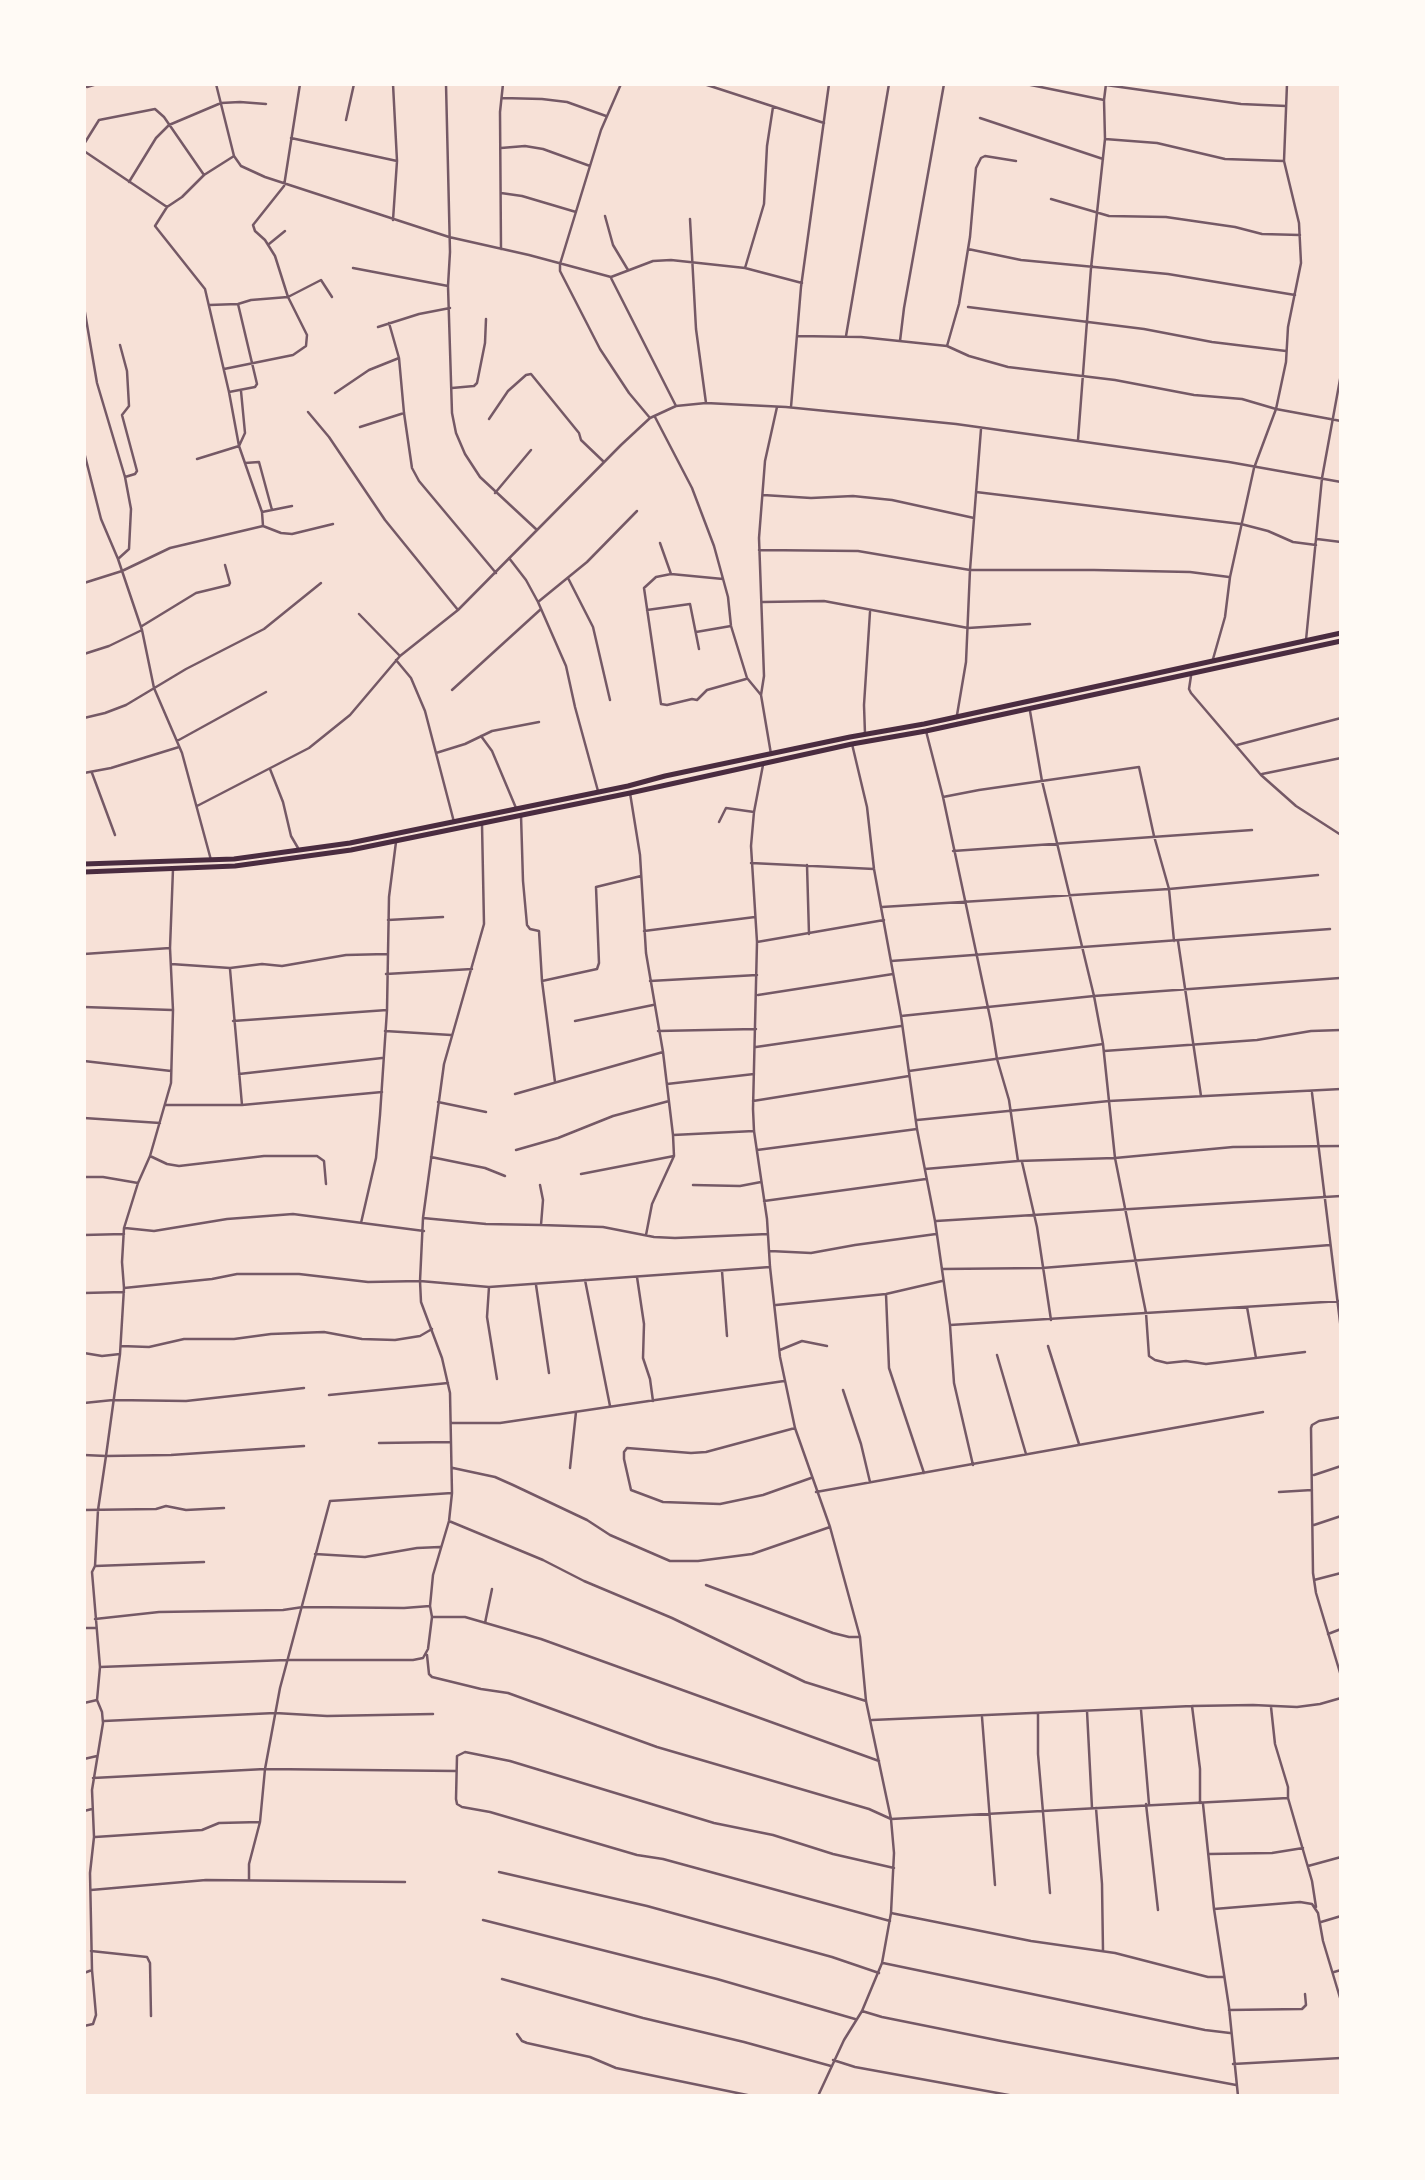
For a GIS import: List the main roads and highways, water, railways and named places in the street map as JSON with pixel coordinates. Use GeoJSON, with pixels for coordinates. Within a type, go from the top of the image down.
{"type":"FeatureCollection","features":[{"type":"Feature","properties":{"kind":"highway"},"geometry":{"type":"LineString","coordinates":[[84,864],[211,860],[350,843],[956,717],[1341,633]]}},
{"type":"Feature","properties":{"kind":"highway"},"geometry":{"type":"LineString","coordinates":[[84,872],[235,866],[396,842],[852,744],[926,732],[1029,707],[1341,641]]}}]}
